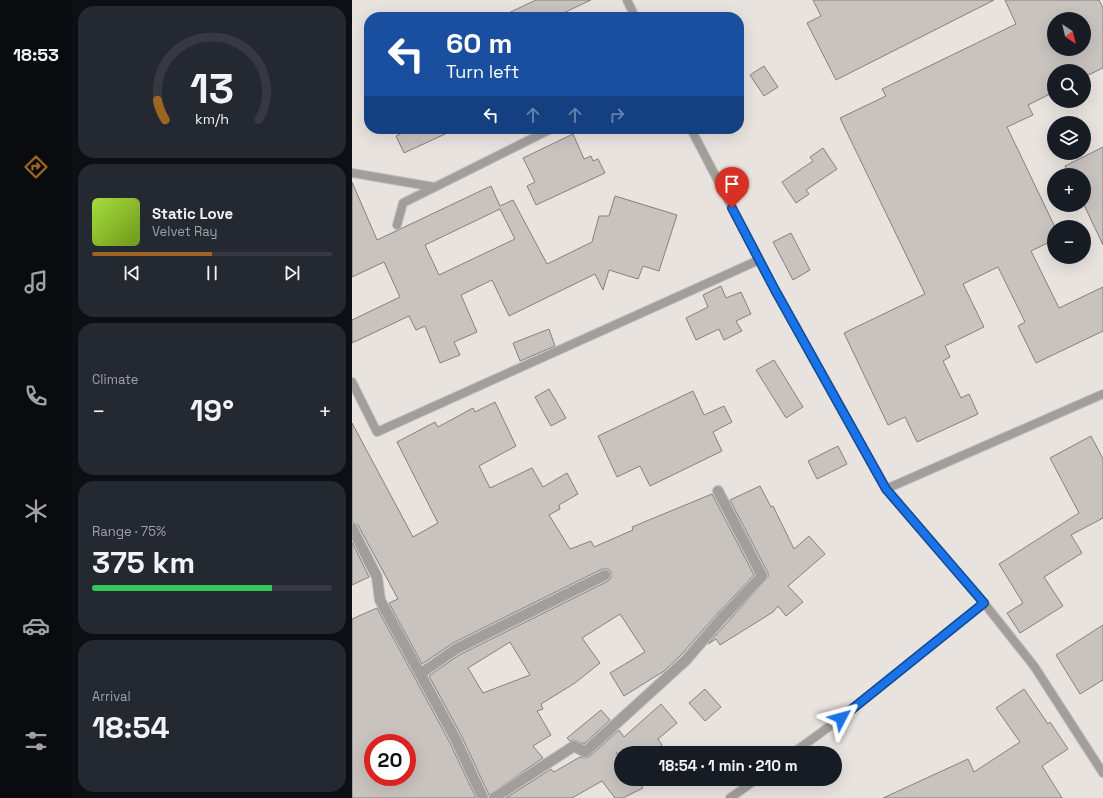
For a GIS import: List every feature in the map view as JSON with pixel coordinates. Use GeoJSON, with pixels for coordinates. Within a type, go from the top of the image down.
{"type":"FeatureCollection","features":[{"type":"Feature","properties":{"kind":"street"},"geometry":{"type":"LineString","coordinates":[[494,798],[574,746],[585,752],[686,660],[722,618],[762,576],[718,491]]}},
{"type":"Feature","properties":{"kind":"street"},"geometry":{"type":"LineString","coordinates":[[352,528],[377,577],[380,600],[455,738],[483,798]]}},
{"type":"Feature","properties":{"kind":"street"},"geometry":{"type":"LineString","coordinates":[[420,674],[456,649],[605,575]]}},
{"type":"Feature","properties":{"kind":"lane"},"geometry":{"type":"LineString","coordinates":[[627,0],[633,12]]}},
{"type":"Feature","properties":{"kind":"lane"},"geometry":{"type":"LineString","coordinates":[[397,226],[403,203],[541,134]]}},
{"type":"Feature","properties":{"kind":"lane"},"geometry":{"type":"LineString","coordinates":[[694,134],[759,260],[886,489],[984,603],[1034,666],[1103,773]]}},
{"type":"Feature","properties":{"kind":"lane"},"geometry":{"type":"LineString","coordinates":[[352,173],[434,187]]}},
{"type":"Feature","properties":{"kind":"lane"},"geometry":{"type":"LineString","coordinates":[[352,382],[377,432],[759,260]]}},
{"type":"Feature","properties":{"kind":"lane"},"geometry":{"type":"LineString","coordinates":[[886,489],[1103,394]]}},
{"type":"Feature","properties":{"kind":"lane"},"geometry":{"type":"LineString","coordinates":[[802,746],[841,718],[984,603]]}},
{"type":"Feature","properties":{"kind":"lane"},"geometry":{"type":"LineString","coordinates":[[730,798],[746,786]]}},
{"type":"Feature","properties":{"kind":"building"},"geometry":{"type":"Polygon","coordinates":[[[536,0],[591,0],[566,12],[511,12],[536,0]]]}},
{"type":"Feature","properties":{"kind":"building"},"geometry":{"type":"Polygon","coordinates":[[[813,0],[994,0],[836,80],[807,23],[821,16],[813,0]]]}},
{"type":"Feature","properties":{"kind":"building"},"geometry":{"type":"Polygon","coordinates":[[[1005,0],[1099,0],[1103,8],[1103,68],[1091,74],[1091,64],[1047,64],[1047,96],[1028,105],[1033,115],[1007,127],[1052,220],[1047,220],[1047,243],[1031,251],[1059,308],[1103,287],[1103,331],[1036,363],[1018,326],[1025,322],[998,267],[963,284],[984,327],[945,346],[950,357],[943,361],[961,398],[969,394],[978,414],[917,442],[905,417],[888,425],[844,333],[925,294],[840,118],[886,96],[882,89],[1016,24],[1005,0]]]}},
{"type":"Feature","properties":{"kind":"building"},"geometry":{"type":"Polygon","coordinates":[[[764,66],[778,87],[764,96],[750,75],[764,66]]]}},
{"type":"Feature","properties":{"kind":"building"},"geometry":{"type":"Polygon","coordinates":[[[400,134],[445,134],[404,153],[396,136],[400,134]]]}},
{"type":"Feature","properties":{"kind":"building"},"geometry":{"type":"Polygon","coordinates":[[[573,134],[584,159],[591,156],[593,161],[598,159],[605,173],[536,205],[527,186],[535,182],[523,158],[573,134]]]}},
{"type":"Feature","properties":{"kind":"building"},"geometry":{"type":"Polygon","coordinates":[[[1103,147],[1103,245],[1087,212],[1091,212],[1091,168],[1066,168],[1065,166],[1077,160],[1091,160],[1091,153],[1103,147]]]}},
{"type":"Feature","properties":{"kind":"building"},"geometry":{"type":"Polygon","coordinates":[[[823,148],[837,169],[806,190],[809,194],[796,203],[782,182],[813,161],[810,157],[823,148]]]}},
{"type":"Feature","properties":{"kind":"building"},"geometry":{"type":"Polygon","coordinates":[[[352,182],[377,240],[491,186],[500,206],[513,200],[547,264],[592,242],[599,216],[609,216],[615,196],[677,215],[659,271],[643,266],[638,279],[609,270],[603,290],[595,274],[509,316],[492,280],[461,295],[477,332],[454,342],[460,355],[440,363],[425,326],[416,330],[409,316],[352,343],[352,320],[400,297],[384,262],[352,277],[352,182]],[[500,209],[425,245],[439,275],[515,239],[500,209]]]}},
{"type":"Feature","properties":{"kind":"building"},"geometry":{"type":"Polygon","coordinates":[[[791,233],[810,270],[793,280],[773,242],[791,233]]]}},
{"type":"Feature","properties":{"kind":"building"},"geometry":{"type":"Polygon","coordinates":[[[721,286],[726,298],[741,292],[751,314],[736,321],[742,331],[724,340],[719,329],[696,340],[686,318],[708,307],[703,295],[721,286]]]}},
{"type":"Feature","properties":{"kind":"building"},"geometry":{"type":"Polygon","coordinates":[[[549,329],[555,346],[520,361],[513,343],[549,329]]]}},
{"type":"Feature","properties":{"kind":"building"},"geometry":{"type":"Polygon","coordinates":[[[774,360],[803,407],[786,418],[756,370],[774,360]]]}},
{"type":"Feature","properties":{"kind":"building"},"geometry":{"type":"Polygon","coordinates":[[[549,389],[566,418],[551,426],[535,397],[549,389]]]}},
{"type":"Feature","properties":{"kind":"building"},"geometry":{"type":"Polygon","coordinates":[[[693,391],[704,415],[724,406],[732,422],[713,432],[722,451],[650,486],[640,466],[617,477],[598,436],[693,391]]]}},
{"type":"Feature","properties":{"kind":"building"},"geometry":{"type":"Polygon","coordinates":[[[495,402],[516,446],[479,466],[490,488],[532,468],[543,487],[567,473],[578,494],[559,505],[560,509],[549,515],[570,549],[591,541],[594,547],[633,530],[632,527],[712,494],[754,575],[681,655],[664,671],[624,696],[610,673],[645,652],[620,614],[582,638],[600,663],[575,683],[541,704],[543,709],[537,711],[551,735],[533,746],[543,758],[489,795],[461,735],[429,676],[459,655],[608,581],[611,578],[611,572],[608,569],[602,569],[453,643],[422,664],[389,603],[398,599],[358,525],[352,522],[352,423],[413,537],[438,523],[397,442],[435,422],[438,427],[473,408],[475,412],[495,402]],[[510,642],[468,668],[483,693],[530,675],[510,642]]]}},
{"type":"Feature","properties":{"kind":"building"},"geometry":{"type":"Polygon","coordinates":[[[1091,436],[1103,459],[1103,518],[1071,535],[1082,553],[1044,577],[1063,606],[1020,633],[1007,613],[1023,603],[999,564],[1079,513],[1050,458],[1091,436]]]}},
{"type":"Feature","properties":{"kind":"building"},"geometry":{"type":"Polygon","coordinates":[[[838,446],[847,464],[817,479],[808,461],[838,446]]]}},
{"type":"Feature","properties":{"kind":"building"},"geometry":{"type":"Polygon","coordinates":[[[760,486],[771,507],[773,506],[794,549],[809,536],[825,554],[788,586],[803,602],[786,616],[778,606],[773,612],[720,645],[716,639],[708,644],[768,577],[768,573],[730,500],[760,486]]]}},
{"type":"Feature","properties":{"kind":"building"},"geometry":{"type":"Polygon","coordinates":[[[352,542],[369,577],[352,585],[352,542]]]}},
{"type":"Feature","properties":{"kind":"building"},"geometry":{"type":"Polygon","coordinates":[[[377,608],[449,741],[476,798],[352,798],[352,619],[377,608]]]}},
{"type":"Feature","properties":{"kind":"building"},"geometry":{"type":"Polygon","coordinates":[[[1103,625],[1103,680],[1080,694],[1056,655],[1103,625]]]}},
{"type":"Feature","properties":{"kind":"building"},"geometry":{"type":"Polygon","coordinates":[[[705,689],[721,707],[705,721],[689,703],[705,689]]]}},
{"type":"Feature","properties":{"kind":"building"},"geometry":{"type":"Polygon","coordinates":[[[1024,689],[1048,724],[1050,722],[1068,749],[1042,766],[1062,798],[883,798],[968,759],[974,772],[1020,742],[996,708],[1024,689]]]}},
{"type":"Feature","properties":{"kind":"building"},"geometry":{"type":"Polygon","coordinates":[[[661,704],[677,723],[658,739],[662,745],[661,746],[614,746],[614,786],[641,786],[643,788],[623,798],[615,798],[602,781],[572,798],[506,798],[551,769],[554,772],[580,757],[589,757],[619,730],[624,737],[661,704]]]}},
{"type":"Feature","properties":{"kind":"building"},"geometry":{"type":"Polygon","coordinates":[[[601,710],[610,720],[584,744],[574,740],[570,741],[567,738],[601,710]]]}},
{"type":"Feature","properties":{"kind":"route"},"geometry":{"type":"LineString","coordinates":[[732,208],[775,290],[886,489],[984,603],[841,718]]}}]}
